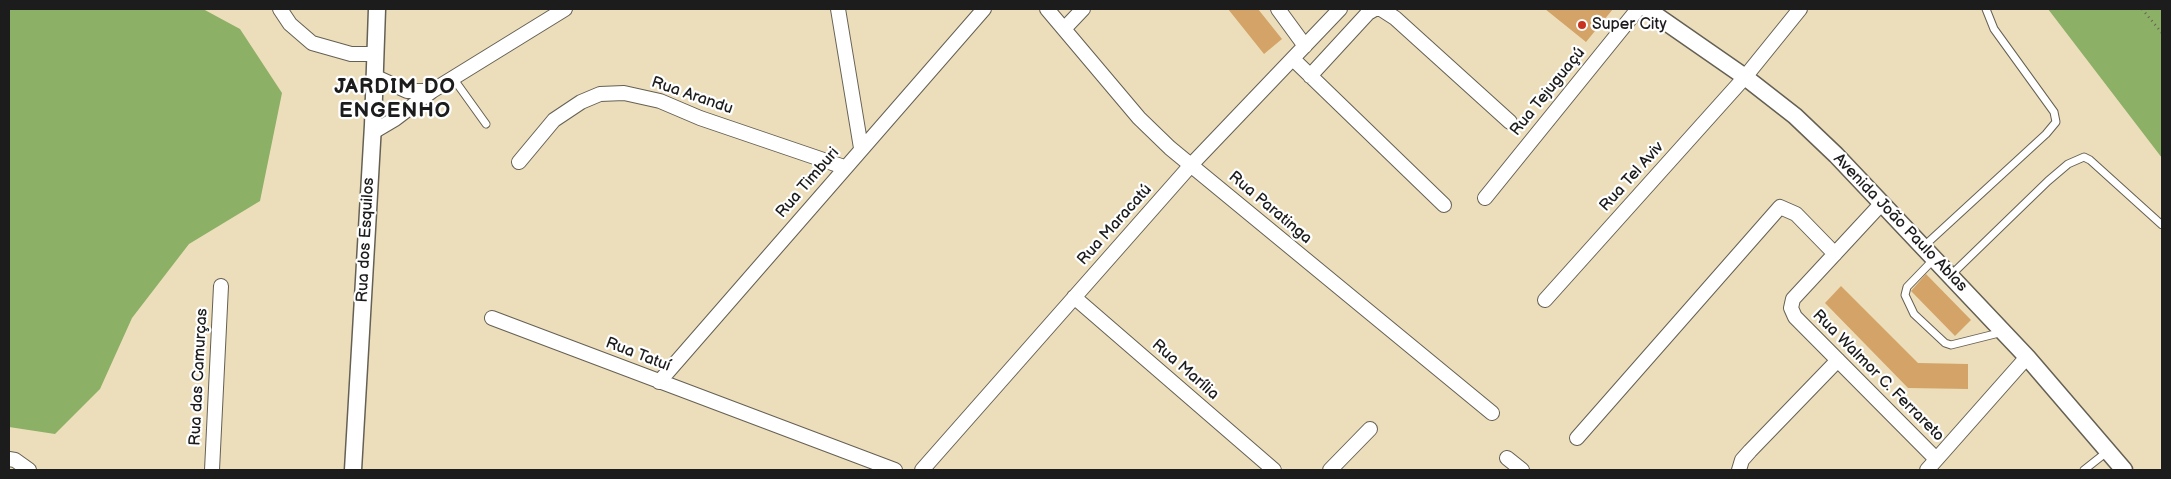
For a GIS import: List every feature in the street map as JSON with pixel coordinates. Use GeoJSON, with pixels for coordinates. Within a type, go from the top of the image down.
{"type":"FeatureCollection","features":[{"type":"Feature","properties":{"kind":"street"},"geometry":{"type":"LineString","coordinates":[[280,9],[290,24],[312,43],[351,54],[374,54]]}},
{"type":"Feature","properties":{"kind":"street","name":"Rua dos Esquilos"},"geometry":{"type":"LineString","coordinates":[[353,470],[373,132],[374,54],[377,9]]}},
{"type":"Feature","properties":{"kind":"street"},"geometry":{"type":"LineString","coordinates":[[373,132],[395,119],[432,91],[565,9]]}},
{"type":"Feature","properties":{"kind":"street"},"geometry":{"type":"LineString","coordinates":[[838,9],[861,148]]}},
{"type":"Feature","properties":{"kind":"street","name":"Rua Timburi"},"geometry":{"type":"LineString","coordinates":[[659,382],[844,167],[984,9]]}},
{"type":"Feature","properties":{"kind":"street","name":"Rua Paratinga"},"geometry":{"type":"LineString","coordinates":[[1047,9],[1139,118],[1170,148],[1492,413]]}},
{"type":"Feature","properties":{"kind":"street"},"geometry":{"type":"LineString","coordinates":[[1064,29],[1083,9]]}},
{"type":"Feature","properties":{"kind":"street"},"geometry":{"type":"LineString","coordinates":[[1278,9],[1305,46]]}},
{"type":"Feature","properties":{"kind":"street","name":"Rua Maracatú"},"geometry":{"type":"LineString","coordinates":[[922,470],[1191,165],[1340,9]]}},
{"type":"Feature","properties":{"kind":"street"},"geometry":{"type":"LineString","coordinates":[[1310,76],[1368,13],[1375,9],[1381,9],[1395,18],[1510,122]]}},
{"type":"Feature","properties":{"kind":"street","name":"Rua Tejuguaçú"},"geometry":{"type":"LineString","coordinates":[[1485,198],[1638,9]]}},
{"type":"Feature","properties":{"kind":"street","name":"Avenida João Paulo Ablas"},"geometry":{"type":"LineString","coordinates":[[1647,9],[1666,14],[1795,116],[1882,203],[2027,356],[2124,470]]}},
{"type":"Feature","properties":{"kind":"street","name":"Rua Tel Aviv"},"geometry":{"type":"LineString","coordinates":[[1545,300],[1745,76],[1800,9]]}},
{"type":"Feature","properties":{"kind":"street"},"geometry":{"type":"LineString","coordinates":[[1293,59],[1444,205]]}},
{"type":"Feature","properties":{"kind":"street"},"geometry":{"type":"LineString","coordinates":[[374,76],[392,86],[407,91],[432,91]]}},
{"type":"Feature","properties":{"kind":"street","name":"Rua Arandu"},"geometry":{"type":"LineString","coordinates":[[519,162],[554,120],[581,102],[600,94],[624,93],[660,101],[700,118],[844,167]]}},
{"type":"Feature","properties":{"kind":"street"},"geometry":{"type":"LineString","coordinates":[[1577,438],[1780,207],[1796,214],[1835,254],[1882,203]]}},
{"type":"Feature","properties":{"kind":"street","name":"Rua Walmor C. Ferrareto"},"geometry":{"type":"LineString","coordinates":[[1835,254],[1793,299],[1791,308],[1795,317],[1936,459]]}},
{"type":"Feature","properties":{"kind":"street","name":"Rua das Camurças"},"geometry":{"type":"LineString","coordinates":[[212,470],[222,286]]}},
{"type":"Feature","properties":{"kind":"street","name":"Rua Marília"},"geometry":{"type":"LineString","coordinates":[[1074,297],[1274,470]]}},
{"type":"Feature","properties":{"kind":"street","name":"Rua Tatuí"},"geometry":{"type":"LineString","coordinates":[[492,318],[895,470]]}},
{"type":"Feature","properties":{"kind":"street"},"geometry":{"type":"LineString","coordinates":[[1927,470],[2027,356]]}},
{"type":"Feature","properties":{"kind":"street"},"geometry":{"type":"LineString","coordinates":[[1739,470],[1742,460],[1750,451],[1838,360]]}},
{"type":"Feature","properties":{"kind":"street"},"geometry":{"type":"LineString","coordinates":[[1330,470],[1370,429]]}},
{"type":"Feature","properties":{"kind":"street"},"geometry":{"type":"LineString","coordinates":[[1507,458],[1522,470]]}},
{"type":"Feature","properties":{"kind":"street"},"geometry":{"type":"LineString","coordinates":[[9,459],[15,460],[29,470]]}},
{"type":"Feature","properties":{"kind":"lane"},"geometry":{"type":"LineString","coordinates":[[1986,9],[1994,29],[2054,112],[2056,122],[1929,253],[1907,287],[1905,295],[1914,314],[1945,343],[1951,345],[2004,332]]}},
{"type":"Feature","properties":{"kind":"lane"},"geometry":{"type":"LineString","coordinates":[[453,78],[486,124]]}},
{"type":"Feature","properties":{"kind":"lane"},"geometry":{"type":"LineString","coordinates":[[1950,276],[2068,164],[2084,157],[2090,160],[2162,225]]}},
{"type":"Feature","properties":{"kind":"lane"},"geometry":{"type":"LineString","coordinates":[[2084,470],[2108,451]]}},
{"type":"Feature","properties":{"kind":"path"},"geometry":{"type":"LineString","coordinates":[[2142,9],[2162,32]]}},
{"type":"Feature","properties":{"kind":"green space"},"geometry":{"type":"Polygon","coordinates":[[[9,9],[203,9],[240,29],[282,93],[260,201],[189,244],[132,318],[100,389],[55,434],[9,427],[9,9]]]}},
{"type":"Feature","properties":{"kind":"green space"},"geometry":{"type":"Polygon","coordinates":[[[2048,9],[2162,9],[2162,158],[2048,9]]]}},
{"type":"Feature","properties":{"kind":"building"},"geometry":{"type":"Polygon","coordinates":[[[1228,9],[1258,9],[1282,39],[1264,54],[1228,9]]]}},
{"type":"Feature","properties":{"kind":"building","name":"Super City"},"geometry":{"type":"Polygon","coordinates":[[[1545,9],[1613,9],[1586,42],[1545,9]]]}},
{"type":"Feature","properties":{"kind":"building"},"geometry":{"type":"Polygon","coordinates":[[[1926,274],[1971,320],[1955,336],[1911,291],[1926,274]]]}},
{"type":"Feature","properties":{"kind":"building"},"geometry":{"type":"Polygon","coordinates":[[[1841,286],[1918,363],[1968,364],[1968,389],[1908,388],[1825,303],[1841,286]]]}},
{"type":"Feature","properties":{"kind":"place","name":"Super City"},"geometry":{"type":"Point","coordinates":[1582,25]}},
{"type":"Feature","properties":{"kind":"district","name":"JARDIM DO ENGENHO"},"geometry":{"type":"Point","coordinates":[395,100]}}]}
